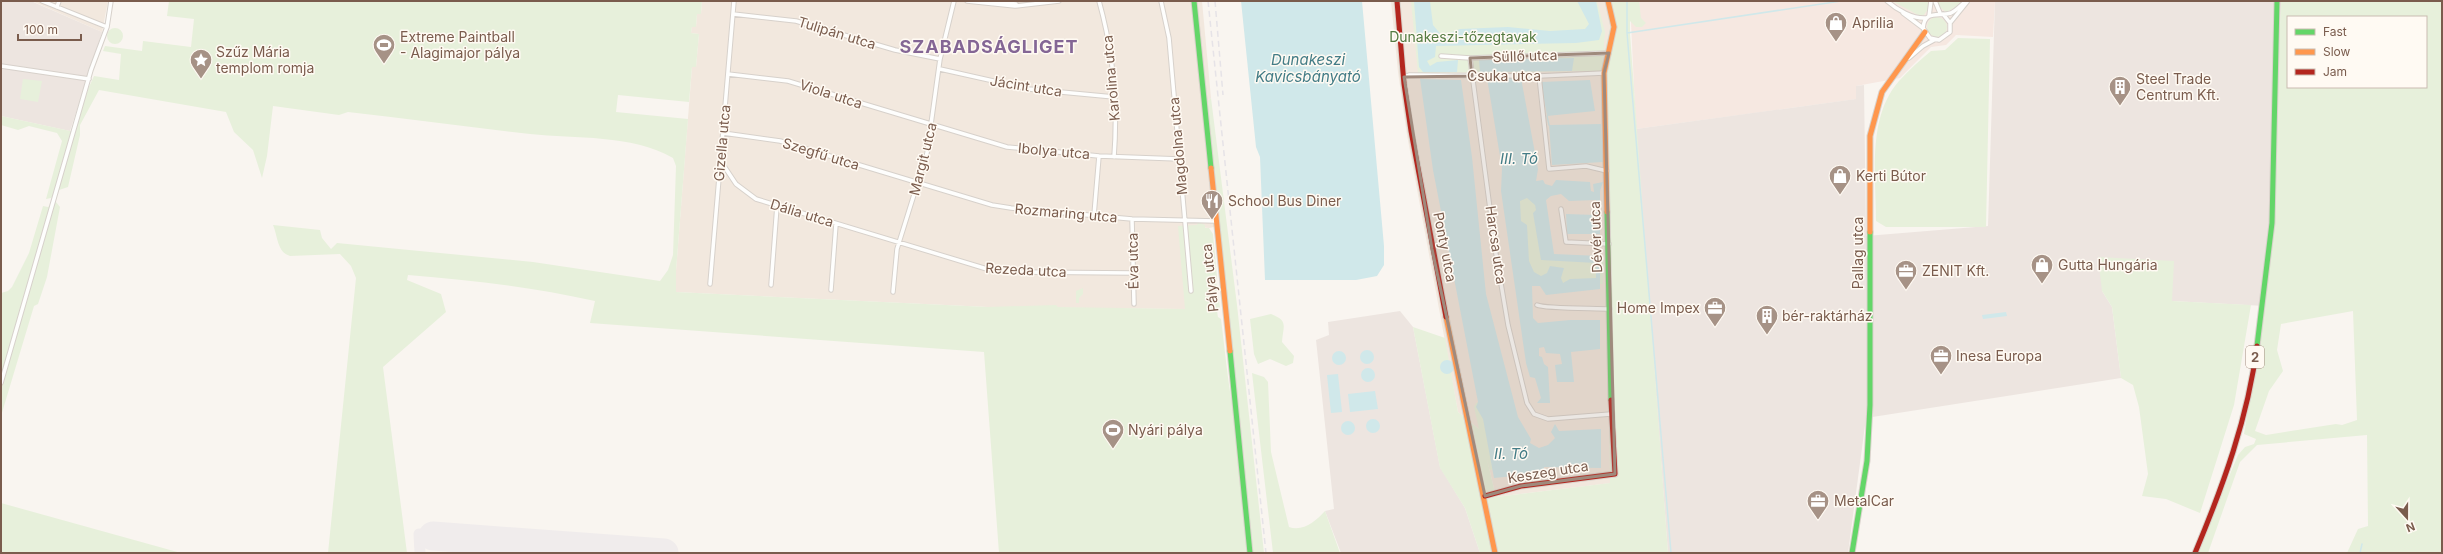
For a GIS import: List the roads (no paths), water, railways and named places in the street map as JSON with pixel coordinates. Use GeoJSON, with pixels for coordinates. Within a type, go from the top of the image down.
{"type":"FeatureCollection","features":[{"type":"Feature","properties":{"kind":"street"},"geometry":{"type":"LineString","coordinates":[[42,1],[106,27]]}},
{"type":"Feature","properties":{"kind":"street"},"geometry":{"type":"LineString","coordinates":[[57,7],[59,1]]}},
{"type":"Feature","properties":{"kind":"street"},"geometry":{"type":"LineString","coordinates":[[1,383],[89,79],[106,27],[111,1]]}},
{"type":"Feature","properties":{"kind":"street","name":"Gizella utca"},"geometry":{"type":"LineString","coordinates":[[710,284],[734,1]]}},
{"type":"Feature","properties":{"kind":"street","name":"Margit utca"},"geometry":{"type":"LineString","coordinates":[[893,292],[899,243],[927,153],[940,69],[940,59],[954,1]]}},
{"type":"Feature","properties":{"kind":"street"},"geometry":{"type":"LineString","coordinates":[[967,1],[1015,4],[1059,1]]}},
{"type":"Feature","properties":{"kind":"street"},"geometry":{"type":"LineString","coordinates":[[983,1],[1015,4]]}},
{"type":"Feature","properties":{"kind":"street","name":"Karolina utca"},"geometry":{"type":"LineString","coordinates":[[1099,1],[1110,44],[1116,134],[1114,156]]}},
{"type":"Feature","properties":{"kind":"street","name":"Magdolna utca"},"geometry":{"type":"LineString","coordinates":[[1161,1],[1169,38],[1191,291]]}},
{"type":"Feature","properties":{"kind":"street","name":"Pálya utca"},"geometry":{"type":"LineString","coordinates":[[1194,1],[1250,553]]}},
{"type":"Feature","properties":{"kind":"street","name":"Ponty utca"},"geometry":{"type":"LineString","coordinates":[[1397,1],[1411,131],[1432,249],[1485,496],[1495,553]]}},
{"type":"Feature","properties":{"kind":"street","name":"Dévér utca"},"geometry":{"type":"LineString","coordinates":[[1608,1],[1614,27],[1604,73],[1611,414],[1615,474]]}},
{"type":"Feature","properties":{"kind":"street"},"geometry":{"type":"LineString","coordinates":[[1887,1],[1924,30],[1934,40]]}},
{"type":"Feature","properties":{"kind":"street"},"geometry":{"type":"LineString","coordinates":[[1924,30],[1931,1]]}},
{"type":"Feature","properties":{"kind":"street"},"geometry":{"type":"LineString","coordinates":[[1935,1],[1941,14],[1950,23]]}},
{"type":"Feature","properties":{"kind":"street"},"geometry":{"type":"LineString","coordinates":[[1900,11],[1917,17],[1928,17],[1952,12],[1967,1]]}},
{"type":"Feature","properties":{"kind":"street"},"geometry":{"type":"LineString","coordinates":[[1908,58],[1923,46],[1934,40],[1947,36],[1950,23],[1967,1]]}},
{"type":"Feature","properties":{"kind":"street","name":"2"},"geometry":{"type":"LineString","coordinates":[[2195,553],[2222,489],[2237,441],[2256,351],[2272,223],[2277,1]]}},
{"type":"Feature","properties":{"kind":"street","name":"Tulipán utca"},"geometry":{"type":"LineString","coordinates":[[733,14],[796,20],[901,52],[940,59]]}},
{"type":"Feature","properties":{"kind":"street","name":"Pallag utca"},"geometry":{"type":"LineString","coordinates":[[1852,553],[1866,461],[1870,405],[1870,136],[1882,92],[1908,58],[1924,30]]}},
{"type":"Feature","properties":{"kind":"street","name":"Süllő utca"},"geometry":{"type":"LineString","coordinates":[[1441,56],[1470,58],[1609,53]]}},
{"type":"Feature","properties":{"kind":"street","name":"Harcsa utca"},"geometry":{"type":"LineString","coordinates":[[1470,58],[1487,171],[1493,235],[1508,324],[1527,403],[1534,414],[1548,419],[1611,414]]}},
{"type":"Feature","properties":{"kind":"street"},"geometry":{"type":"LineString","coordinates":[[1,66],[89,79]]}},
{"type":"Feature","properties":{"kind":"street","name":"Jácint utca"},"geometry":{"type":"LineString","coordinates":[[940,69],[1029,89],[1114,97]]}},
{"type":"Feature","properties":{"kind":"street","name":"Csuka utca"},"geometry":{"type":"LineString","coordinates":[[1404,77],[1409,75],[1539,76],[1604,73]]}},
{"type":"Feature","properties":{"kind":"street","name":"Viola utca"},"geometry":{"type":"LineString","coordinates":[[728,74],[788,81],[932,125]]}},
{"type":"Feature","properties":{"kind":"street"},"geometry":{"type":"LineString","coordinates":[[1539,76],[1549,169],[1586,166],[1606,171]]}},
{"type":"Feature","properties":{"kind":"street","name":"Ibolya utca"},"geometry":{"type":"LineString","coordinates":[[932,125],[1008,146],[1099,156],[1179,159]]}},
{"type":"Feature","properties":{"kind":"street","name":"Szegfű utca"},"geometry":{"type":"LineString","coordinates":[[723,133],[780,141],[918,183]]}},
{"type":"Feature","properties":{"kind":"street"},"geometry":{"type":"LineString","coordinates":[[1094,215],[1099,156]]}},
{"type":"Feature","properties":{"kind":"street","name":"Dália utca"},"geometry":{"type":"LineString","coordinates":[[720,160],[741,190],[756,199],[899,243]]}},
{"type":"Feature","properties":{"kind":"street","name":"Rozmaring utca"},"geometry":{"type":"LineString","coordinates":[[918,183],[992,205],[1132,219],[1216,221]]}},
{"type":"Feature","properties":{"kind":"street"},"geometry":{"type":"LineString","coordinates":[[771,285],[777,206]]}},
{"type":"Feature","properties":{"kind":"street"},"geometry":{"type":"LineString","coordinates":[[1561,209],[1566,242],[1608,244]]}},
{"type":"Feature","properties":{"kind":"street","name":"Éva utca"},"geometry":{"type":"LineString","coordinates":[[1132,219],[1134,304]]}},
{"type":"Feature","properties":{"kind":"street"},"geometry":{"type":"LineString","coordinates":[[831,290],[836,224]]}},
{"type":"Feature","properties":{"kind":"street","name":"Rezeda utca"},"geometry":{"type":"LineString","coordinates":[[899,243],[975,266],[1001,271],[1134,273]]}},
{"type":"Feature","properties":{"kind":"street"},"geometry":{"type":"LineString","coordinates":[[1537,305],[1543,308],[1556,306],[1610,309]]}},
{"type":"Feature","properties":{"kind":"street","name":"Keszeg utca"},"geometry":{"type":"LineString","coordinates":[[1485,496],[1521,486],[1615,474]]}},
{"type":"Feature","properties":{"kind":"water","name":"Dunakeszi Kavicsbányató"},"geometry":{"type":"Polygon","coordinates":[[[1241,1],[1362,1],[1384,246],[1384,265],[1377,276],[1356,280],[1265,280],[1260,157],[1256,147],[1241,1]]]}},
{"type":"Feature","properties":{"kind":"water"},"geometry":{"type":"Polygon","coordinates":[[[1414,1],[1430,1],[1433,25],[1442,36],[1460,29],[1508,27],[1550,31],[1585,29],[1589,24],[1577,1],[1596,1],[1602,31],[1599,40],[1576,43],[1436,46],[1435,57],[1427,61],[1430,66],[1437,62],[1458,60],[1457,72],[1423,72],[1419,67],[1414,1]]]}},
{"type":"Feature","properties":{"kind":"water"},"geometry":{"type":"Polygon","coordinates":[[[1574,58],[1572,71],[1480,72],[1479,60],[1574,58]]]}},
{"type":"Feature","properties":{"kind":"water","name":"III. Tó"},"geometry":{"type":"Polygon","coordinates":[[[1487,78],[1521,78],[1538,169],[1536,181],[1543,180],[1545,184],[1552,186],[1556,180],[1590,182],[1591,191],[1594,192],[1593,184],[1603,182],[1600,191],[1600,234],[1567,234],[1566,214],[1596,215],[1596,200],[1569,201],[1561,194],[1551,196],[1546,200],[1554,254],[1600,256],[1600,289],[1546,295],[1540,286],[1532,286],[1533,318],[1538,323],[1570,320],[1600,320],[1600,349],[1571,352],[1574,382],[1557,382],[1555,365],[1562,364],[1560,354],[1546,353],[1544,347],[1539,348],[1539,356],[1542,357],[1544,364],[1548,367],[1550,403],[1537,403],[1541,398],[1535,378],[1530,377],[1526,363],[1501,191],[1502,168],[1487,78]],[[1527,198],[1520,201],[1521,221],[1527,225],[1529,261],[1534,272],[1541,276],[1547,273],[1550,266],[1564,268],[1561,278],[1563,283],[1570,279],[1596,278],[1596,263],[1541,260],[1533,213],[1536,210],[1535,205],[1527,198]]]}},
{"type":"Feature","properties":{"kind":"water","name":"II. Tó"},"geometry":{"type":"Polygon","coordinates":[[[1420,79],[1461,80],[1472,157],[1486,294],[1518,417],[1531,439],[1530,443],[1539,448],[1548,445],[1555,438],[1551,432],[1555,424],[1559,431],[1601,429],[1601,468],[1544,467],[1544,473],[1494,478],[1483,419],[1476,407],[1478,402],[1433,170],[1420,79]]]}},
{"type":"Feature","properties":{"kind":"water"},"geometry":{"type":"Polygon","coordinates":[[[1590,80],[1595,111],[1547,116],[1541,82],[1590,80]]]}},
{"type":"Feature","properties":{"kind":"water"},"geometry":{"type":"Polygon","coordinates":[[[1601,124],[1603,162],[1552,165],[1549,125],[1601,124]]]}},
{"type":"Feature","properties":{"kind":"water"},"geometry":{"type":"Polygon","coordinates":[[[2006,312],[2007,316],[1983,319],[1982,315],[2006,312]]]}},
{"type":"Feature","properties":{"kind":"water"},"geometry":{"type":"Polygon","coordinates":[[[1367,350],[1372,352],[1374,357],[1372,362],[1367,364],[1362,362],[1360,357],[1362,352],[1367,350]]]}},
{"type":"Feature","properties":{"kind":"water"},"geometry":{"type":"Polygon","coordinates":[[[1339,351],[1344,353],[1346,358],[1344,363],[1339,365],[1334,363],[1332,358],[1334,353],[1339,351]]]}},
{"type":"Feature","properties":{"kind":"water"},"geometry":{"type":"Polygon","coordinates":[[[1447,360],[1452,362],[1454,367],[1452,372],[1447,374],[1442,372],[1440,367],[1442,362],[1447,360]]]}},
{"type":"Feature","properties":{"kind":"water"},"geometry":{"type":"Polygon","coordinates":[[[1368,368],[1373,370],[1375,375],[1373,380],[1368,382],[1363,380],[1361,375],[1363,370],[1368,368]]]}},
{"type":"Feature","properties":{"kind":"water"},"geometry":{"type":"Polygon","coordinates":[[[1338,374],[1342,412],[1331,413],[1327,375],[1338,374]]]}},
{"type":"Feature","properties":{"kind":"water"},"geometry":{"type":"Polygon","coordinates":[[[1375,391],[1378,409],[1350,412],[1348,394],[1375,391]]]}},
{"type":"Feature","properties":{"kind":"water"},"geometry":{"type":"Polygon","coordinates":[[[1373,419],[1378,421],[1380,426],[1378,431],[1373,433],[1368,431],[1366,426],[1368,421],[1373,419]]]}},
{"type":"Feature","properties":{"kind":"water"},"geometry":{"type":"Polygon","coordinates":[[[1348,421],[1353,423],[1355,428],[1353,433],[1348,435],[1343,433],[1341,428],[1343,423],[1348,421]]]}},
{"type":"Feature","properties":{"kind":"waterway"},"geometry":{"type":"LineString","coordinates":[[1627,1],[1627,33],[1671,553]]}},
{"type":"Feature","properties":{"kind":"waterway"},"geometry":{"type":"LineString","coordinates":[[1627,33],[1841,1]]}},
{"type":"Feature","properties":{"kind":"waterway"},"geometry":{"type":"LineString","coordinates":[[1547,116],[1549,125]]}},
{"type":"Feature","properties":{"kind":"waterway"},"geometry":{"type":"LineString","coordinates":[[2360,553],[2362,544]]}},
{"type":"Feature","properties":{"kind":"railway"},"geometry":{"type":"LineString","coordinates":[[1208,1],[1266,553]]}},
{"type":"Feature","properties":{"kind":"railway"},"geometry":{"type":"LineString","coordinates":[[1215,1],[1223,95]]}},
{"type":"Feature","properties":{"kind":"place","name":"Aprilia"},"geometry":{"type":"Point","coordinates":[1836,42]}},
{"type":"Feature","properties":{"kind":"place","name":"Extreme Paintball - Alagimajor pálya"},"geometry":{"type":"Point","coordinates":[384,64]}},
{"type":"Feature","properties":{"kind":"place","name":"Szűz Mária templom romja"},"geometry":{"type":"Point","coordinates":[201,80]}},
{"type":"Feature","properties":{"kind":"place","name":"Steel Trade Centrum Kft."},"geometry":{"type":"Point","coordinates":[2120,106]}},
{"type":"Feature","properties":{"kind":"place","name":"Kerti Bútor"},"geometry":{"type":"Point","coordinates":[1840,196]}},
{"type":"Feature","properties":{"kind":"place","name":"School Bus Diner"},"geometry":{"type":"Point","coordinates":[1212,220]}},
{"type":"Feature","properties":{"kind":"place","name":"Gutta Hungária"},"geometry":{"type":"Point","coordinates":[2042,284]}},
{"type":"Feature","properties":{"kind":"place","name":"ZENIT Kft."},"geometry":{"type":"Point","coordinates":[1906,290]}},
{"type":"Feature","properties":{"kind":"place","name":"Home Impex"},"geometry":{"type":"Point","coordinates":[1715,328]}},
{"type":"Feature","properties":{"kind":"place","name":"bér-raktárház"},"geometry":{"type":"Point","coordinates":[1767,336]}},
{"type":"Feature","properties":{"kind":"place","name":"Inesa Europa"},"geometry":{"type":"Point","coordinates":[1941,376]}},
{"type":"Feature","properties":{"kind":"place","name":"Nyári pálya"},"geometry":{"type":"Point","coordinates":[1113,450]}},
{"type":"Feature","properties":{"kind":"place","name":"MetalCar"},"geometry":{"type":"Point","coordinates":[1818,520]}},
{"type":"Feature","properties":{"kind":"district","name":"SZABADSÁGLIGET"},"geometry":{"type":"Point","coordinates":[989,47]}},
{"type":"Feature","properties":{"kind":"park label","name":"Dunakeszi-tőzegtavak"},"geometry":{"type":"Point","coordinates":[1463,37]}}]}
